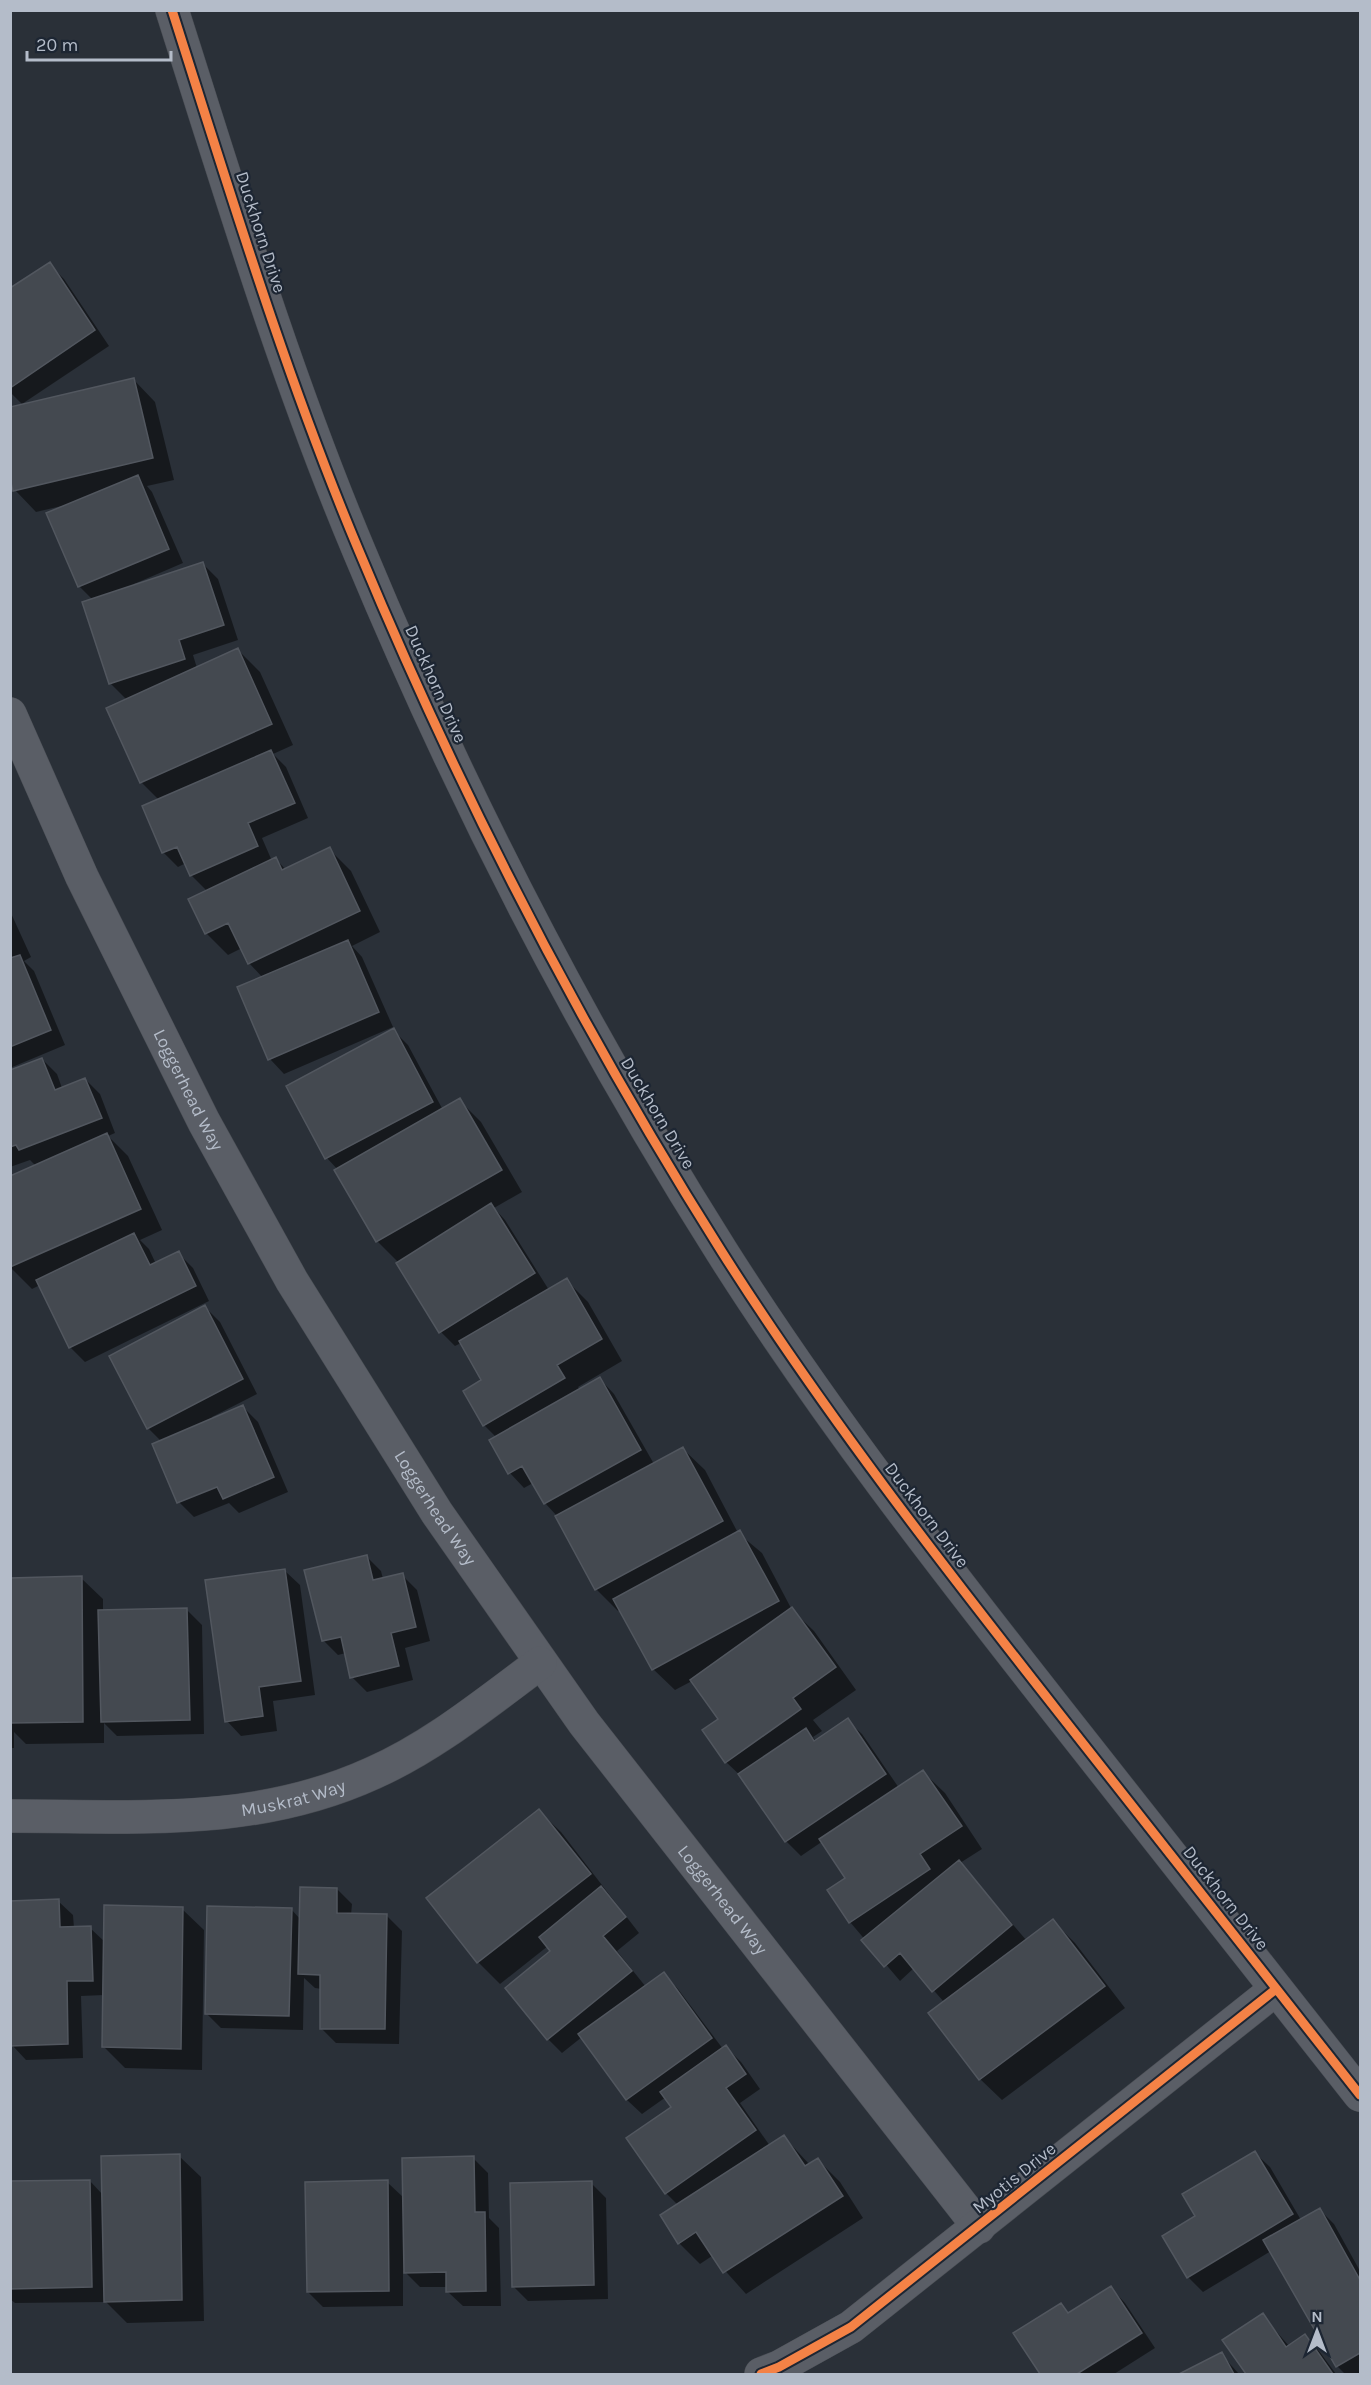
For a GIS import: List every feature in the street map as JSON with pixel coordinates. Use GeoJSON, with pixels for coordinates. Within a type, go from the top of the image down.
{"type":"FeatureCollection","features":[{"type":"Feature","properties":{"kind":"street","name":"Duckhorn Drive"},"geometry":{"type":"LineString","coordinates":[[172,10],[265,299],[357,548],[465,790],[545,947],[631,1102],[723,1253],[835,1419],[925,1543],[1360,2095]]}},
{"type":"Feature","properties":{"kind":"street","name":"Loggerhead Way"},"geometry":{"type":"LineString","coordinates":[[10,714],[82,877],[204,1122],[276,1252],[437,1513],[584,1723],[979,2227]]}},
{"type":"Feature","properties":{"kind":"street","name":"Muskrat Way"},"geometry":{"type":"LineString","coordinates":[[10,1816],[183,1816],[239,1813],[294,1802],[373,1774],[423,1747],[540,1663]]}},
{"type":"Feature","properties":{"kind":"street","name":"Myotis Drive"},"geometry":{"type":"LineString","coordinates":[[761,2374],[796,2367],[851,2327],[1276,1989]]}},
{"type":"Feature","properties":{"kind":"building"},"geometry":{"type":"Polygon","coordinates":[[[50,262],[95,330],[10,388],[10,288],[50,262]]]}},
{"type":"Feature","properties":{"kind":"building"},"geometry":{"type":"Polygon","coordinates":[[[134,378],[153,458],[13,491],[10,479],[10,407],[134,378]]]}},
{"type":"Feature","properties":{"kind":"building"},"geometry":{"type":"Polygon","coordinates":[[[138,475],[169,549],[78,587],[46,513],[138,475]]]}},
{"type":"Feature","properties":{"kind":"building"},"geometry":{"type":"Polygon","coordinates":[[[203,562],[224,625],[179,640],[185,659],[109,684],[82,602],[203,562]]]}},
{"type":"Feature","properties":{"kind":"building"},"geometry":{"type":"Polygon","coordinates":[[[238,648],[272,724],[140,783],[106,708],[238,648]]]}},
{"type":"Feature","properties":{"kind":"building"},"geometry":{"type":"Polygon","coordinates":[[[271,750],[295,803],[248,823],[258,846],[190,876],[177,847],[162,853],[142,806],[271,750]]]}},
{"type":"Feature","properties":{"kind":"building"},"geometry":{"type":"Polygon","coordinates":[[[330,847],[360,911],[248,964],[228,923],[205,934],[188,899],[276,857],[282,870],[330,847]]]}},
{"type":"Feature","properties":{"kind":"building"},"geometry":{"type":"Polygon","coordinates":[[[348,940],[379,1012],[268,1060],[237,987],[348,940]]]}},
{"type":"Feature","properties":{"kind":"building"},"geometry":{"type":"Polygon","coordinates":[[[20,955],[51,1030],[10,1047],[10,958],[20,955]]]}},
{"type":"Feature","properties":{"kind":"building"},"geometry":{"type":"Polygon","coordinates":[[[394,1028],[433,1102],[325,1159],[286,1086],[394,1028]]]}},
{"type":"Feature","properties":{"kind":"building"},"geometry":{"type":"Polygon","coordinates":[[[42,1058],[55,1090],[85,1078],[102,1118],[19,1150],[16,1145],[10,1147],[10,1070],[42,1058]]]}},
{"type":"Feature","properties":{"kind":"building"},"geometry":{"type":"Polygon","coordinates":[[[460,1098],[502,1170],[376,1242],[334,1170],[460,1098]]]}},
{"type":"Feature","properties":{"kind":"building"},"geometry":{"type":"Polygon","coordinates":[[[107,1133],[141,1209],[10,1267],[10,1176],[107,1133]]]}},
{"type":"Feature","properties":{"kind":"building"},"geometry":{"type":"Polygon","coordinates":[[[491,1203],[535,1273],[439,1333],[396,1263],[491,1203]]]}},
{"type":"Feature","properties":{"kind":"building"},"geometry":{"type":"Polygon","coordinates":[[[134,1233],[150,1265],[179,1251],[196,1286],[69,1348],[36,1280],[134,1233]]]}},
{"type":"Feature","properties":{"kind":"building"},"geometry":{"type":"Polygon","coordinates":[[[567,1278],[602,1339],[557,1365],[565,1378],[483,1426],[463,1391],[481,1380],[459,1341],[567,1278]]]}},
{"type":"Feature","properties":{"kind":"building"},"geometry":{"type":"Polygon","coordinates":[[[205,1305],[243,1379],[147,1429],[109,1356],[205,1305]]]}},
{"type":"Feature","properties":{"kind":"building"},"geometry":{"type":"Polygon","coordinates":[[[600,1377],[641,1450],[544,1504],[522,1466],[508,1474],[489,1440],[600,1377]]]}},
{"type":"Feature","properties":{"kind":"building"},"geometry":{"type":"Polygon","coordinates":[[[243,1405],[274,1477],[223,1499],[217,1487],[177,1503],[152,1444],[243,1405]]]}},
{"type":"Feature","properties":{"kind":"building"},"geometry":{"type":"Polygon","coordinates":[[[683,1447],[723,1521],[595,1590],[555,1516],[683,1447]]]}},
{"type":"Feature","properties":{"kind":"building"},"geometry":{"type":"Polygon","coordinates":[[[740,1530],[779,1601],[652,1670],[613,1599],[740,1530]]]}},
{"type":"Feature","properties":{"kind":"building"},"geometry":{"type":"Polygon","coordinates":[[[367,1555],[373,1580],[403,1573],[416,1627],[391,1633],[399,1666],[350,1678],[341,1637],[322,1641],[304,1570],[367,1555]]]}},
{"type":"Feature","properties":{"kind":"building"},"geometry":{"type":"Polygon","coordinates":[[[285,1569],[301,1681],[259,1687],[263,1716],[225,1722],[205,1580],[285,1569]]]}},
{"type":"Feature","properties":{"kind":"building"},"geometry":{"type":"Polygon","coordinates":[[[82,1576],[83,1722],[10,1723],[10,1578],[82,1576]]]}},
{"type":"Feature","properties":{"kind":"building"},"geometry":{"type":"Polygon","coordinates":[[[792,1607],[836,1667],[793,1698],[801,1709],[725,1763],[702,1730],[718,1719],[690,1680],[792,1607]]]}},
{"type":"Feature","properties":{"kind":"building"},"geometry":{"type":"Polygon","coordinates":[[[187,1608],[190,1720],[101,1722],[98,1610],[187,1608]]]}},
{"type":"Feature","properties":{"kind":"building"},"geometry":{"type":"Polygon","coordinates":[[[848,1718],[886,1774],[785,1842],[738,1774],[806,1728],[814,1741],[848,1718]]]}},
{"type":"Feature","properties":{"kind":"building"},"geometry":{"type":"Polygon","coordinates":[[[923,1770],[962,1826],[920,1854],[930,1869],[849,1923],[827,1890],[845,1878],[819,1839],[923,1770]]]}},
{"type":"Feature","properties":{"kind":"building"},"geometry":{"type":"Polygon","coordinates":[[[539,1809],[591,1874],[477,1963],[426,1898],[539,1809]]]}},
{"type":"Feature","properties":{"kind":"building"},"geometry":{"type":"Polygon","coordinates":[[[959,1860],[1012,1925],[932,1992],[900,1953],[884,1967],[861,1940],[959,1860]]]}},
{"type":"Feature","properties":{"kind":"building"},"geometry":{"type":"Polygon","coordinates":[[[601,1886],[626,1917],[603,1936],[632,1971],[547,2040],[505,1988],[550,1951],[539,1937],[601,1886]]]}},
{"type":"Feature","properties":{"kind":"building"},"geometry":{"type":"Polygon","coordinates":[[[300,1887],[337,1888],[337,1913],[387,1914],[385,2029],[320,2029],[320,1975],[298,1974],[300,1887]]]}},
{"type":"Feature","properties":{"kind":"building"},"geometry":{"type":"Polygon","coordinates":[[[59,1899],[60,1927],[91,1926],[93,1981],[67,1981],[68,2044],[10,2046],[10,1901],[59,1899]]]}},
{"type":"Feature","properties":{"kind":"building"},"geometry":{"type":"Polygon","coordinates":[[[104,1905],[183,1907],[181,2049],[102,2047],[104,1905]]]}},
{"type":"Feature","properties":{"kind":"building"},"geometry":{"type":"Polygon","coordinates":[[[207,1906],[292,1908],[289,2016],[205,2014],[207,1906]]]}},
{"type":"Feature","properties":{"kind":"building"},"geometry":{"type":"Polygon","coordinates":[[[1053,1919],[1105,1986],[979,2080],[928,2013],[1053,1919]]]}},
{"type":"Feature","properties":{"kind":"building"},"geometry":{"type":"Polygon","coordinates":[[[664,1972],[712,2038],[626,2100],[578,2034],[664,1972]]]}},
{"type":"Feature","properties":{"kind":"building"},"geometry":{"type":"Polygon","coordinates":[[[726,2045],[746,2074],[726,2088],[756,2130],[665,2194],[626,2138],[671,2107],[660,2092],[726,2045]]]}},
{"type":"Feature","properties":{"kind":"building"},"geometry":{"type":"Polygon","coordinates":[[[784,2135],[805,2166],[818,2158],[843,2196],[723,2273],[696,2232],[678,2244],[660,2215],[784,2135]]]}},
{"type":"Feature","properties":{"kind":"building"},"geometry":{"type":"Polygon","coordinates":[[[1255,2151],[1293,2214],[1187,2278],[1162,2236],[1195,2216],[1182,2194],[1255,2151]]]}},
{"type":"Feature","properties":{"kind":"building"},"geometry":{"type":"Polygon","coordinates":[[[180,2154],[182,2300],[104,2302],[101,2156],[180,2154]]]}},
{"type":"Feature","properties":{"kind":"building"},"geometry":{"type":"Polygon","coordinates":[[[474,2156],[475,2212],[485,2212],[486,2291],[446,2292],[446,2272],[404,2273],[402,2158],[474,2156]]]}},
{"type":"Feature","properties":{"kind":"building"},"geometry":{"type":"Polygon","coordinates":[[[90,2180],[92,2287],[10,2289],[10,2181],[90,2180]]]}},
{"type":"Feature","properties":{"kind":"building"},"geometry":{"type":"Polygon","coordinates":[[[388,2180],[389,2291],[307,2292],[305,2182],[388,2180]]]}},
{"type":"Feature","properties":{"kind":"building"},"geometry":{"type":"Polygon","coordinates":[[[592,2181],[594,2285],[512,2287],[510,2183],[592,2181]]]}},
{"type":"Feature","properties":{"kind":"building"},"geometry":{"type":"Polygon","coordinates":[[[1320,2208],[1360,2280],[1360,2353],[1336,2367],[1263,2240],[1320,2208]]]}},
{"type":"Feature","properties":{"kind":"building"},"geometry":{"type":"Polygon","coordinates":[[[1111,2286],[1142,2333],[1077,2374],[1040,2374],[1013,2333],[1061,2303],[1068,2313],[1111,2286]]]}},
{"type":"Feature","properties":{"kind":"building"},"geometry":{"type":"Polygon","coordinates":[[[1263,2313],[1286,2347],[1305,2334],[1333,2374],[1246,2374],[1222,2340],[1263,2313]]]}},
{"type":"Feature","properties":{"kind":"building"},"geometry":{"type":"Polygon","coordinates":[[[1222,2352],[1234,2374],[1179,2374],[1222,2352]]]}},
{"type":"Feature","properties":{"kind":"cycle path"},"geometry":{"type":"LineString","coordinates":[[172,10],[237,215],[283,350],[332,485],[359,551],[438,732],[481,821],[620,1083],[722,1252],[842,1429],[971,1600],[1360,2095]]}},
{"type":"Feature","properties":{"kind":"cycle path"},"geometry":{"type":"LineString","coordinates":[[761,2374],[779,2367],[851,2327],[1276,1989]]}}]}
